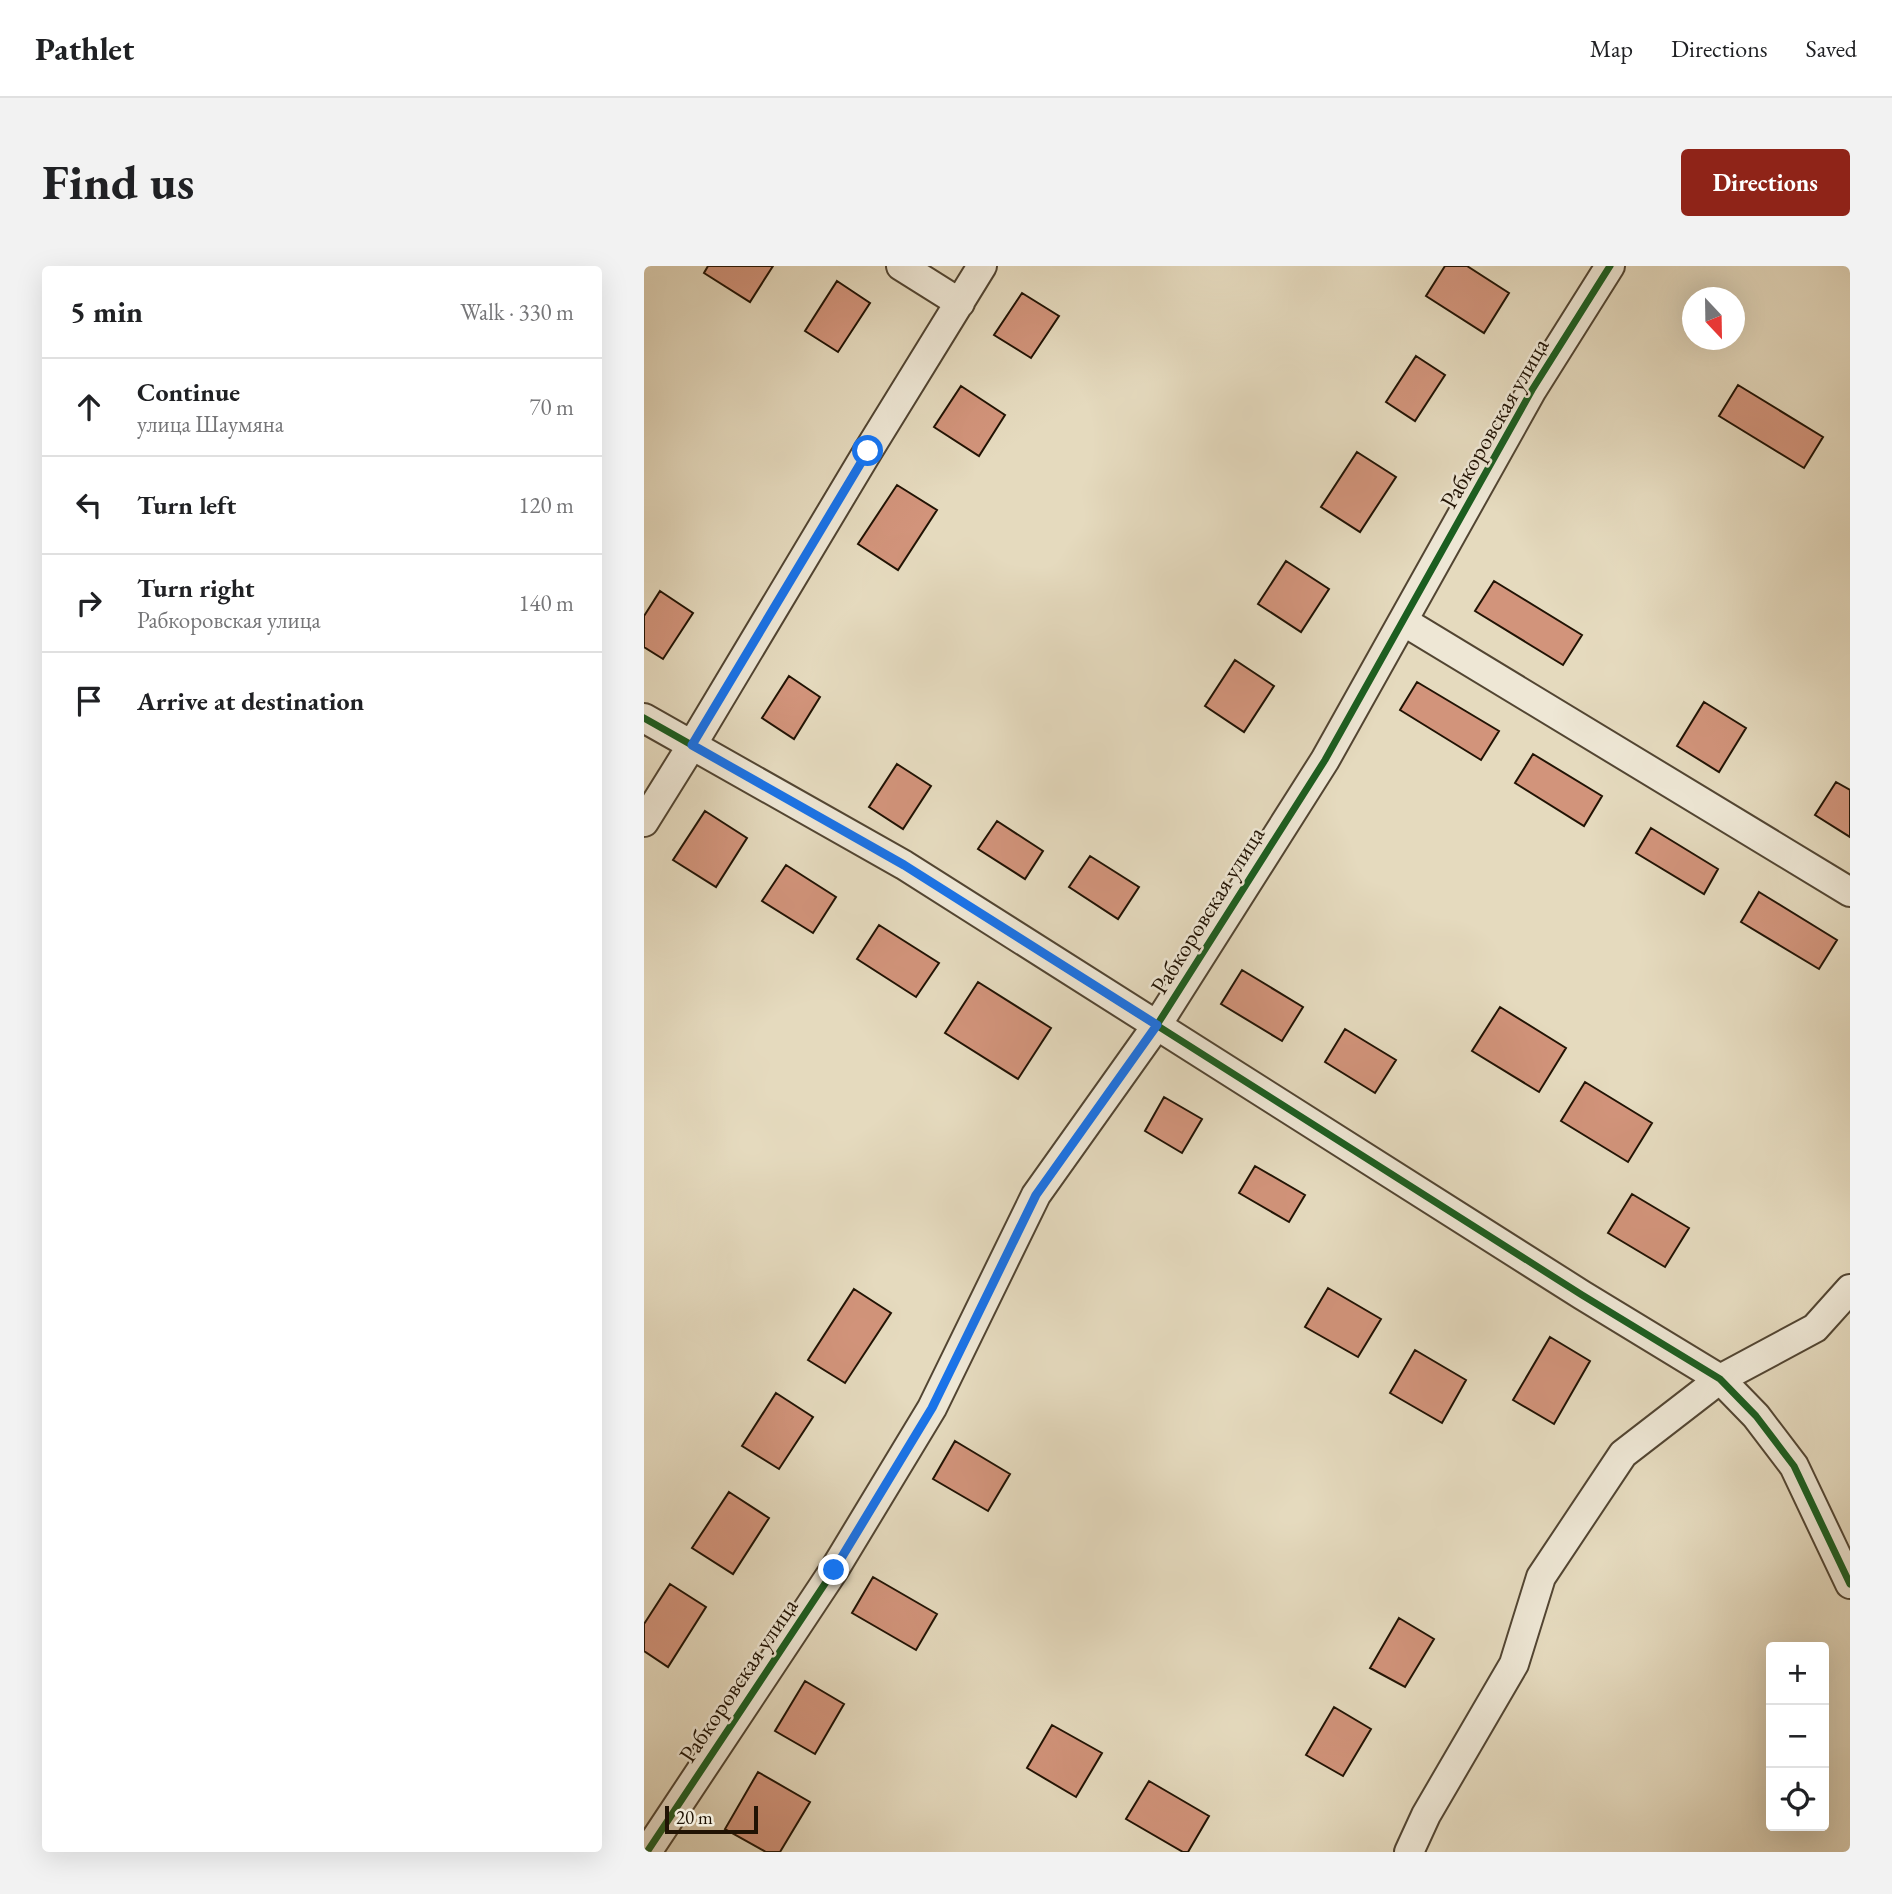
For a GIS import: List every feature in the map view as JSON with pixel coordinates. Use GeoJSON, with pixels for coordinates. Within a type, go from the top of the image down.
{"type":"FeatureCollection","features":[{"type":"Feature","properties":{"kind":"street"},"geometry":{"type":"LineString","coordinates":[[901,266],[960,303]]}},
{"type":"Feature","properties":{"kind":"street"},"geometry":{"type":"LineString","coordinates":[[644,822],[982,266]]}},
{"type":"Feature","properties":{"kind":"street","name":"Рабкоровская улица"},"geometry":{"type":"LineString","coordinates":[[647,1852],[834,1570],[932,1408],[1036,1195],[1157,1025],[1325,760],[1532,390],[1610,266]]}},
{"type":"Feature","properties":{"kind":"street"},"geometry":{"type":"LineString","coordinates":[[1403,621],[1850,892]]}},
{"type":"Feature","properties":{"kind":"street"},"geometry":{"type":"LineString","coordinates":[[644,718],[904,865],[1582,1295],[1720,1379],[1756,1416],[1794,1466],[1850,1584]]}},
{"type":"Feature","properties":{"kind":"street"},"geometry":{"type":"LineString","coordinates":[[1409,1852],[1426,1815],[1514,1664],[1541,1577],[1622,1454],[1720,1379],[1815,1328],[1850,1289]]}},
{"type":"Feature","properties":{"kind":"building"},"geometry":{"type":"Polygon","coordinates":[[[708,266],[773,266],[750,302],[704,273],[708,266]]]}},
{"type":"Feature","properties":{"kind":"building"},"geometry":{"type":"Polygon","coordinates":[[[1445,266],[1467,266],[1509,293],[1484,333],[1426,296],[1445,266]]]}},
{"type":"Feature","properties":{"kind":"building"},"geometry":{"type":"Polygon","coordinates":[[[837,281],[870,303],[838,352],[805,331],[837,281]]]}},
{"type":"Feature","properties":{"kind":"building"},"geometry":{"type":"Polygon","coordinates":[[[1022,293],[1059,316],[1031,358],[994,335],[1022,293]]]}},
{"type":"Feature","properties":{"kind":"building"},"geometry":{"type":"Polygon","coordinates":[[[1416,356],[1445,375],[1415,421],[1386,402],[1416,356]]]}},
{"type":"Feature","properties":{"kind":"building"},"geometry":{"type":"Polygon","coordinates":[[[1738,385],[1823,437],[1804,468],[1719,416],[1738,385]]]}},
{"type":"Feature","properties":{"kind":"building"},"geometry":{"type":"Polygon","coordinates":[[[961,386],[1005,415],[979,456],[934,427],[961,386]]]}},
{"type":"Feature","properties":{"kind":"building"},"geometry":{"type":"Polygon","coordinates":[[[1357,452],[1396,477],[1360,532],[1321,507],[1357,452]]]}},
{"type":"Feature","properties":{"kind":"building"},"geometry":{"type":"Polygon","coordinates":[[[897,485],[937,510],[898,570],[858,544],[897,485]]]}},
{"type":"Feature","properties":{"kind":"building"},"geometry":{"type":"Polygon","coordinates":[[[1286,561],[1329,589],[1301,632],[1258,604],[1286,561]]]}},
{"type":"Feature","properties":{"kind":"building"},"geometry":{"type":"Polygon","coordinates":[[[1494,581],[1582,635],[1563,665],[1475,611],[1494,581]]]}},
{"type":"Feature","properties":{"kind":"building"},"geometry":{"type":"Polygon","coordinates":[[[660,591],[693,613],[663,659],[644,647],[644,616],[660,591]]]}},
{"type":"Feature","properties":{"kind":"building"},"geometry":{"type":"Polygon","coordinates":[[[1235,660],[1274,686],[1244,732],[1205,706],[1235,660]]]}},
{"type":"Feature","properties":{"kind":"building"},"geometry":{"type":"Polygon","coordinates":[[[789,676],[820,697],[794,739],[762,718],[789,676]]]}},
{"type":"Feature","properties":{"kind":"building"},"geometry":{"type":"Polygon","coordinates":[[[1417,682],[1499,731],[1481,760],[1400,710],[1417,682]]]}},
{"type":"Feature","properties":{"kind":"building"},"geometry":{"type":"Polygon","coordinates":[[[1704,702],[1746,728],[1719,772],[1677,746],[1704,702]]]}},
{"type":"Feature","properties":{"kind":"building"},"geometry":{"type":"Polygon","coordinates":[[[1533,754],[1602,796],[1584,826],[1515,783],[1533,754]]]}},
{"type":"Feature","properties":{"kind":"building"},"geometry":{"type":"Polygon","coordinates":[[[897,764],[931,786],[903,829],[869,807],[897,764]]]}},
{"type":"Feature","properties":{"kind":"building"},"geometry":{"type":"Polygon","coordinates":[[[1836,782],[1850,790],[1850,837],[1815,815],[1836,782]]]}},
{"type":"Feature","properties":{"kind":"building"},"geometry":{"type":"Polygon","coordinates":[[[705,811],[747,838],[716,887],[673,860],[705,811]]]}},
{"type":"Feature","properties":{"kind":"building"},"geometry":{"type":"Polygon","coordinates":[[[997,821],[1043,851],[1025,879],[978,849],[997,821]]]}},
{"type":"Feature","properties":{"kind":"building"},"geometry":{"type":"Polygon","coordinates":[[[1651,828],[1718,869],[1704,894],[1636,853],[1651,828]]]}},
{"type":"Feature","properties":{"kind":"building"},"geometry":{"type":"Polygon","coordinates":[[[1090,856],[1139,887],[1118,919],[1069,887],[1090,856]]]}},
{"type":"Feature","properties":{"kind":"building"},"geometry":{"type":"Polygon","coordinates":[[[786,865],[836,897],[813,933],[762,901],[786,865]]]}},
{"type":"Feature","properties":{"kind":"building"},"geometry":{"type":"Polygon","coordinates":[[[1759,892],[1837,940],[1819,969],[1741,922],[1759,892]]]}},
{"type":"Feature","properties":{"kind":"building"},"geometry":{"type":"Polygon","coordinates":[[[879,925],[939,963],[916,997],[857,959],[879,925]]]}},
{"type":"Feature","properties":{"kind":"building"},"geometry":{"type":"Polygon","coordinates":[[[1242,970],[1303,1007],[1282,1041],[1221,1004],[1242,970]]]}},
{"type":"Feature","properties":{"kind":"building"},"geometry":{"type":"Polygon","coordinates":[[[978,982],[1051,1028],[1018,1079],[945,1033],[978,982]]]}},
{"type":"Feature","properties":{"kind":"building"},"geometry":{"type":"Polygon","coordinates":[[[1500,1007],[1566,1048],[1539,1092],[1472,1051],[1500,1007]]]}},
{"type":"Feature","properties":{"kind":"building"},"geometry":{"type":"Polygon","coordinates":[[[1345,1029],[1396,1060],[1375,1093],[1325,1062],[1345,1029]]]}},
{"type":"Feature","properties":{"kind":"building"},"geometry":{"type":"Polygon","coordinates":[[[1585,1082],[1652,1123],[1628,1162],[1561,1121],[1585,1082]]]}},
{"type":"Feature","properties":{"kind":"building"},"geometry":{"type":"Polygon","coordinates":[[[1164,1097],[1202,1119],[1182,1153],[1145,1131],[1164,1097]]]}},
{"type":"Feature","properties":{"kind":"building"},"geometry":{"type":"Polygon","coordinates":[[[1255,1166],[1305,1195],[1289,1222],[1239,1193],[1255,1166]]]}},
{"type":"Feature","properties":{"kind":"building"},"geometry":{"type":"Polygon","coordinates":[[[1632,1194],[1689,1228],[1665,1267],[1608,1233],[1632,1194]]]}},
{"type":"Feature","properties":{"kind":"building"},"geometry":{"type":"Polygon","coordinates":[[[1328,1288],[1381,1319],[1358,1357],[1305,1327],[1328,1288]]]}},
{"type":"Feature","properties":{"kind":"building"},"geometry":{"type":"Polygon","coordinates":[[[854,1289],[891,1313],[845,1383],[808,1360],[854,1289]]]}},
{"type":"Feature","properties":{"kind":"building"},"geometry":{"type":"Polygon","coordinates":[[[1550,1337],[1590,1361],[1554,1424],[1513,1400],[1550,1337]]]}},
{"type":"Feature","properties":{"kind":"building"},"geometry":{"type":"Polygon","coordinates":[[[1415,1350],[1466,1380],[1442,1423],[1390,1393],[1415,1350]]]}},
{"type":"Feature","properties":{"kind":"building"},"geometry":{"type":"Polygon","coordinates":[[[776,1393],[813,1417],[779,1469],[742,1446],[776,1393]]]}},
{"type":"Feature","properties":{"kind":"building"},"geometry":{"type":"Polygon","coordinates":[[[955,1441],[1010,1474],[988,1511],[933,1479],[955,1441]]]}},
{"type":"Feature","properties":{"kind":"building"},"geometry":{"type":"Polygon","coordinates":[[[729,1492],[769,1518],[733,1574],[692,1548],[729,1492]]]}},
{"type":"Feature","properties":{"kind":"building"},"geometry":{"type":"Polygon","coordinates":[[[873,1577],[937,1614],[916,1650],[852,1613],[873,1577]]]}},
{"type":"Feature","properties":{"kind":"building"},"geometry":{"type":"Polygon","coordinates":[[[670,1584],[706,1607],[668,1667],[644,1651],[644,1624],[670,1584]]]}},
{"type":"Feature","properties":{"kind":"building"},"geometry":{"type":"Polygon","coordinates":[[[1399,1618],[1434,1639],[1405,1687],[1370,1668],[1399,1618]]]}},
{"type":"Feature","properties":{"kind":"building"},"geometry":{"type":"Polygon","coordinates":[[[805,1681],[844,1704],[815,1754],[775,1731],[805,1681]]]}},
{"type":"Feature","properties":{"kind":"building"},"geometry":{"type":"Polygon","coordinates":[[[1334,1707],[1371,1729],[1343,1776],[1306,1755],[1334,1707]]]}},
{"type":"Feature","properties":{"kind":"building"},"geometry":{"type":"Polygon","coordinates":[[[1052,1725],[1102,1753],[1076,1797],[1027,1768],[1052,1725]]]}},
{"type":"Feature","properties":{"kind":"building"},"geometry":{"type":"Polygon","coordinates":[[[758,1772],[810,1802],[780,1852],[766,1852],[725,1829],[758,1772]]]}},
{"type":"Feature","properties":{"kind":"building"},"geometry":{"type":"Polygon","coordinates":[[[1149,1781],[1209,1816],[1188,1852],[1183,1852],[1126,1819],[1149,1781]]]}},
{"type":"Feature","properties":{"kind":"cycle path"},"geometry":{"type":"LineString","coordinates":[[647,1852],[834,1570],[932,1408],[1036,1195],[1157,1025],[1325,760],[1532,390],[1610,266]]}},
{"type":"Feature","properties":{"kind":"cycle path"},"geometry":{"type":"LineString","coordinates":[[644,718],[904,865],[1582,1295],[1720,1379],[1756,1416],[1794,1466],[1850,1584]]}},
{"type":"Feature","properties":{"kind":"route"},"geometry":{"type":"LineString","coordinates":[[834,1570],[932,1408],[1036,1195],[1157,1025],[904,865],[692,745],[868,451]]}}]}
